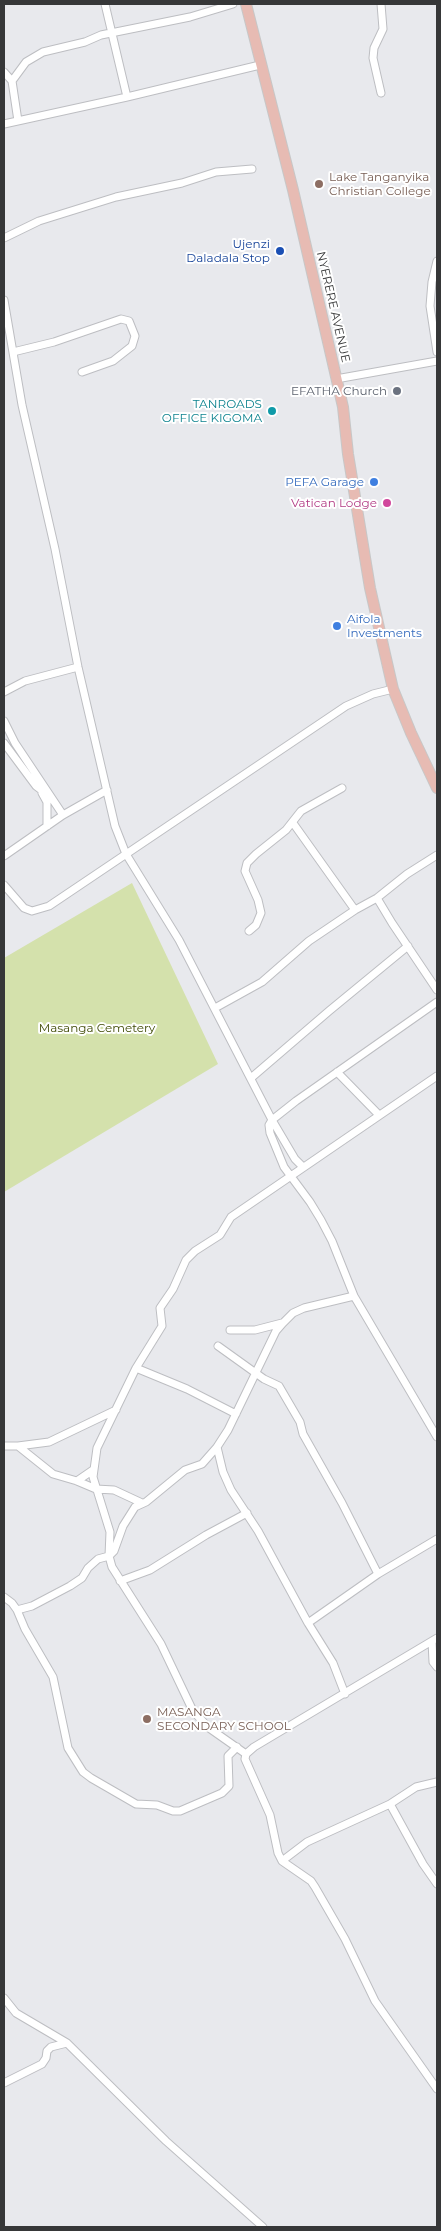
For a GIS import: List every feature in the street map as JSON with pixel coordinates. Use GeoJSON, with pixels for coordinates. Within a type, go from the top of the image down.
{"type":"FeatureCollection","features":[{"type":"Feature","properties":{"kind":"main road","name":"NYERERE AVENUE"},"geometry":{"type":"LineString","coordinates":[[246,4],[293,190],[343,406],[348,454],[370,588],[393,689],[414,741],[437,788]]}},
{"type":"Feature","properties":{"kind":"street"},"geometry":{"type":"LineString","coordinates":[[105,4],[127,97]]}},
{"type":"Feature","properties":{"kind":"street"},"geometry":{"type":"LineString","coordinates":[[12,81],[19,69],[32,57],[102,35],[176,21],[233,4]]}},
{"type":"Feature","properties":{"kind":"street"},"geometry":{"type":"LineString","coordinates":[[381,4],[383,29],[374,48],[373,58],[382,93]]}},
{"type":"Feature","properties":{"kind":"street"},"geometry":{"type":"LineString","coordinates":[[4,124],[127,97],[260,64]]}},
{"type":"Feature","properties":{"kind":"street"},"geometry":{"type":"LineString","coordinates":[[4,72],[12,81],[18,121]]}},
{"type":"Feature","properties":{"kind":"street"},"geometry":{"type":"LineString","coordinates":[[4,238],[39,221],[116,197],[182,183],[216,172],[252,169]]}},
{"type":"Feature","properties":{"kind":"street"},"geometry":{"type":"LineString","coordinates":[[437,261],[432,282],[430,306],[437,352]]}},
{"type":"Feature","properties":{"kind":"street"},"geometry":{"type":"LineString","coordinates":[[4,300],[22,405],[56,549],[78,667],[115,826],[126,854],[179,940],[272,1120],[294,1159],[303,1167]]}},
{"type":"Feature","properties":{"kind":"street"},"geometry":{"type":"LineString","coordinates":[[14,352],[54,342],[121,319],[129,321],[135,336],[132,346],[113,361],[82,372]]}},
{"type":"Feature","properties":{"kind":"street"},"geometry":{"type":"LineString","coordinates":[[336,379],[437,361]]}},
{"type":"Feature","properties":{"kind":"street"},"geometry":{"type":"LineString","coordinates":[[4,692],[30,679],[78,667]]}},
{"type":"Feature","properties":{"kind":"street"},"geometry":{"type":"LineString","coordinates":[[4,885],[24,908],[32,911],[39,910],[62,898],[346,706],[368,696],[393,689]]}},
{"type":"Feature","properties":{"kind":"street"},"geometry":{"type":"LineString","coordinates":[[4,721],[15,743],[63,815]]}},
{"type":"Feature","properties":{"kind":"street"},"geometry":{"type":"LineString","coordinates":[[4,744],[40,790],[47,802],[47,826]]}},
{"type":"Feature","properties":{"kind":"street"},"geometry":{"type":"LineString","coordinates":[[249,931],[256,925],[260,913],[258,900],[245,871],[247,863],[293,823],[301,812],[342,788]]}},
{"type":"Feature","properties":{"kind":"street"},"geometry":{"type":"LineString","coordinates":[[40,790],[51,797]]}},
{"type":"Feature","properties":{"kind":"street"},"geometry":{"type":"LineString","coordinates":[[4,856],[63,815],[107,790]]}},
{"type":"Feature","properties":{"kind":"street"},"geometry":{"type":"LineString","coordinates":[[293,823],[355,910]]}},
{"type":"Feature","properties":{"kind":"street"},"geometry":{"type":"LineString","coordinates":[[214,1008],[262,982],[309,941],[355,910],[377,898],[407,874],[437,855]]}},
{"type":"Feature","properties":{"kind":"street"},"geometry":{"type":"LineString","coordinates":[[377,898],[437,990]]}},
{"type":"Feature","properties":{"kind":"street"},"geometry":{"type":"LineString","coordinates":[[251,1078],[408,946]]}},
{"type":"Feature","properties":{"kind":"street"},"geometry":{"type":"LineString","coordinates":[[437,1002],[272,1120],[270,1133],[289,1176],[310,1202],[332,1241],[354,1296],[437,1437]]}},
{"type":"Feature","properties":{"kind":"street"},"geometry":{"type":"LineString","coordinates":[[337,1072],[379,1115]]}},
{"type":"Feature","properties":{"kind":"street"},"geometry":{"type":"LineString","coordinates":[[246,1754],[209,1728],[193,1711],[161,1644],[112,1567],[109,1556],[110,1532],[96,1489],[93,1470],[97,1448],[136,1368],[162,1326],[160,1308],[173,1288],[186,1260],[220,1235],[231,1216],[353,1135],[437,1076]]}},
{"type":"Feature","properties":{"kind":"street"},"geometry":{"type":"LineString","coordinates":[[17,1610],[32,1606],[76,1583],[98,1559],[109,1556],[114,1551],[123,1526],[133,1510],[186,1470],[202,1464],[217,1447],[236,1414],[276,1331],[293,1313],[304,1308],[354,1296]]}},
{"type":"Feature","properties":{"kind":"street"},"geometry":{"type":"LineString","coordinates":[[230,1330],[255,1330],[283,1323]]}},
{"type":"Feature","properties":{"kind":"street"},"geometry":{"type":"LineString","coordinates":[[218,1346],[279,1386],[290,1403],[303,1434],[342,1503],[378,1574]]}},
{"type":"Feature","properties":{"kind":"street"},"geometry":{"type":"LineString","coordinates":[[136,1368],[187,1389],[236,1414]]}},
{"type":"Feature","properties":{"kind":"street"},"geometry":{"type":"LineString","coordinates":[[4,1446],[39,1445],[54,1440],[117,1410]]}},
{"type":"Feature","properties":{"kind":"street"},"geometry":{"type":"LineString","coordinates":[[18,1446],[53,1474],[96,1489],[114,1490],[142,1503]]}},
{"type":"Feature","properties":{"kind":"street"},"geometry":{"type":"LineString","coordinates":[[217,1447],[222,1472],[231,1490],[247,1513],[308,1623],[333,1663],[345,1694]]}},
{"type":"Feature","properties":{"kind":"street"},"geometry":{"type":"LineString","coordinates":[[77,1481],[93,1470]]}},
{"type":"Feature","properties":{"kind":"street"},"geometry":{"type":"LineString","coordinates":[[120,1582],[150,1570],[188,1545],[247,1513]]}},
{"type":"Feature","properties":{"kind":"street"},"geometry":{"type":"LineString","coordinates":[[308,1623],[378,1574],[437,1539]]}},
{"type":"Feature","properties":{"kind":"street"},"geometry":{"type":"LineString","coordinates":[[4,1597],[17,1610],[53,1677],[64,1734],[74,1760],[91,1778],[136,1804],[163,1806],[173,1811],[187,1809],[222,1793],[229,1786],[228,1756],[237,1747]]}},
{"type":"Feature","properties":{"kind":"street"},"geometry":{"type":"LineString","coordinates":[[23,1621],[24,1615],[32,1606]]}},
{"type":"Feature","properties":{"kind":"street"},"geometry":{"type":"LineString","coordinates":[[246,1754],[435,1640]]}},
{"type":"Feature","properties":{"kind":"street"},"geometry":{"type":"LineString","coordinates":[[435,1640],[433,1662],[437,1667]]}},
{"type":"Feature","properties":{"kind":"street"},"geometry":{"type":"LineString","coordinates":[[246,1754],[245,1759],[270,1815],[278,1853],[282,1860],[310,1880],[315,1887],[345,1940],[375,2001],[436,2085]]}},
{"type":"Feature","properties":{"kind":"street"},"geometry":{"type":"LineString","coordinates":[[282,1860],[307,1842],[390,1804],[416,1787],[437,1782]]}},
{"type":"Feature","properties":{"kind":"street"},"geometry":{"type":"LineString","coordinates":[[390,1804],[423,1864],[437,1884]]}},
{"type":"Feature","properties":{"kind":"street"},"geometry":{"type":"LineString","coordinates":[[4,1998],[16,2013],[67,2043],[101,2074],[112,2089],[166,2142],[263,2227]]}},
{"type":"Feature","properties":{"kind":"street"},"geometry":{"type":"LineString","coordinates":[[4,2083],[42,2064],[51,2046],[67,2043]]}},
{"type":"Feature","properties":{"kind":"green space","name":"Masanga Cemetery"},"geometry":{"type":"Polygon","coordinates":[[[132,883],[218,1064],[4,1192],[4,958],[132,883]]]}},
{"type":"Feature","properties":{"kind":"place","name":"Lake Tanganyika Christian College"},"geometry":{"type":"Point","coordinates":[319,184]}},
{"type":"Feature","properties":{"kind":"place","name":"Ujenzi Daladala Stop"},"geometry":{"type":"Point","coordinates":[280,251]}},
{"type":"Feature","properties":{"kind":"place","name":"EFATHA Church"},"geometry":{"type":"Point","coordinates":[397,391]}},
{"type":"Feature","properties":{"kind":"place","name":"TANROADS OFFICE KIGOMA"},"geometry":{"type":"Point","coordinates":[272,411]}},
{"type":"Feature","properties":{"kind":"place","name":"PEFA Garage"},"geometry":{"type":"Point","coordinates":[374,482]}},
{"type":"Feature","properties":{"kind":"place","name":"Vatican Lodge"},"geometry":{"type":"Point","coordinates":[387,503]}},
{"type":"Feature","properties":{"kind":"place","name":"Aifola Investments"},"geometry":{"type":"Point","coordinates":[337,626]}},
{"type":"Feature","properties":{"kind":"place","name":"MASANGA SECONDARY SCHOOL"},"geometry":{"type":"Point","coordinates":[147,1719]}}]}
